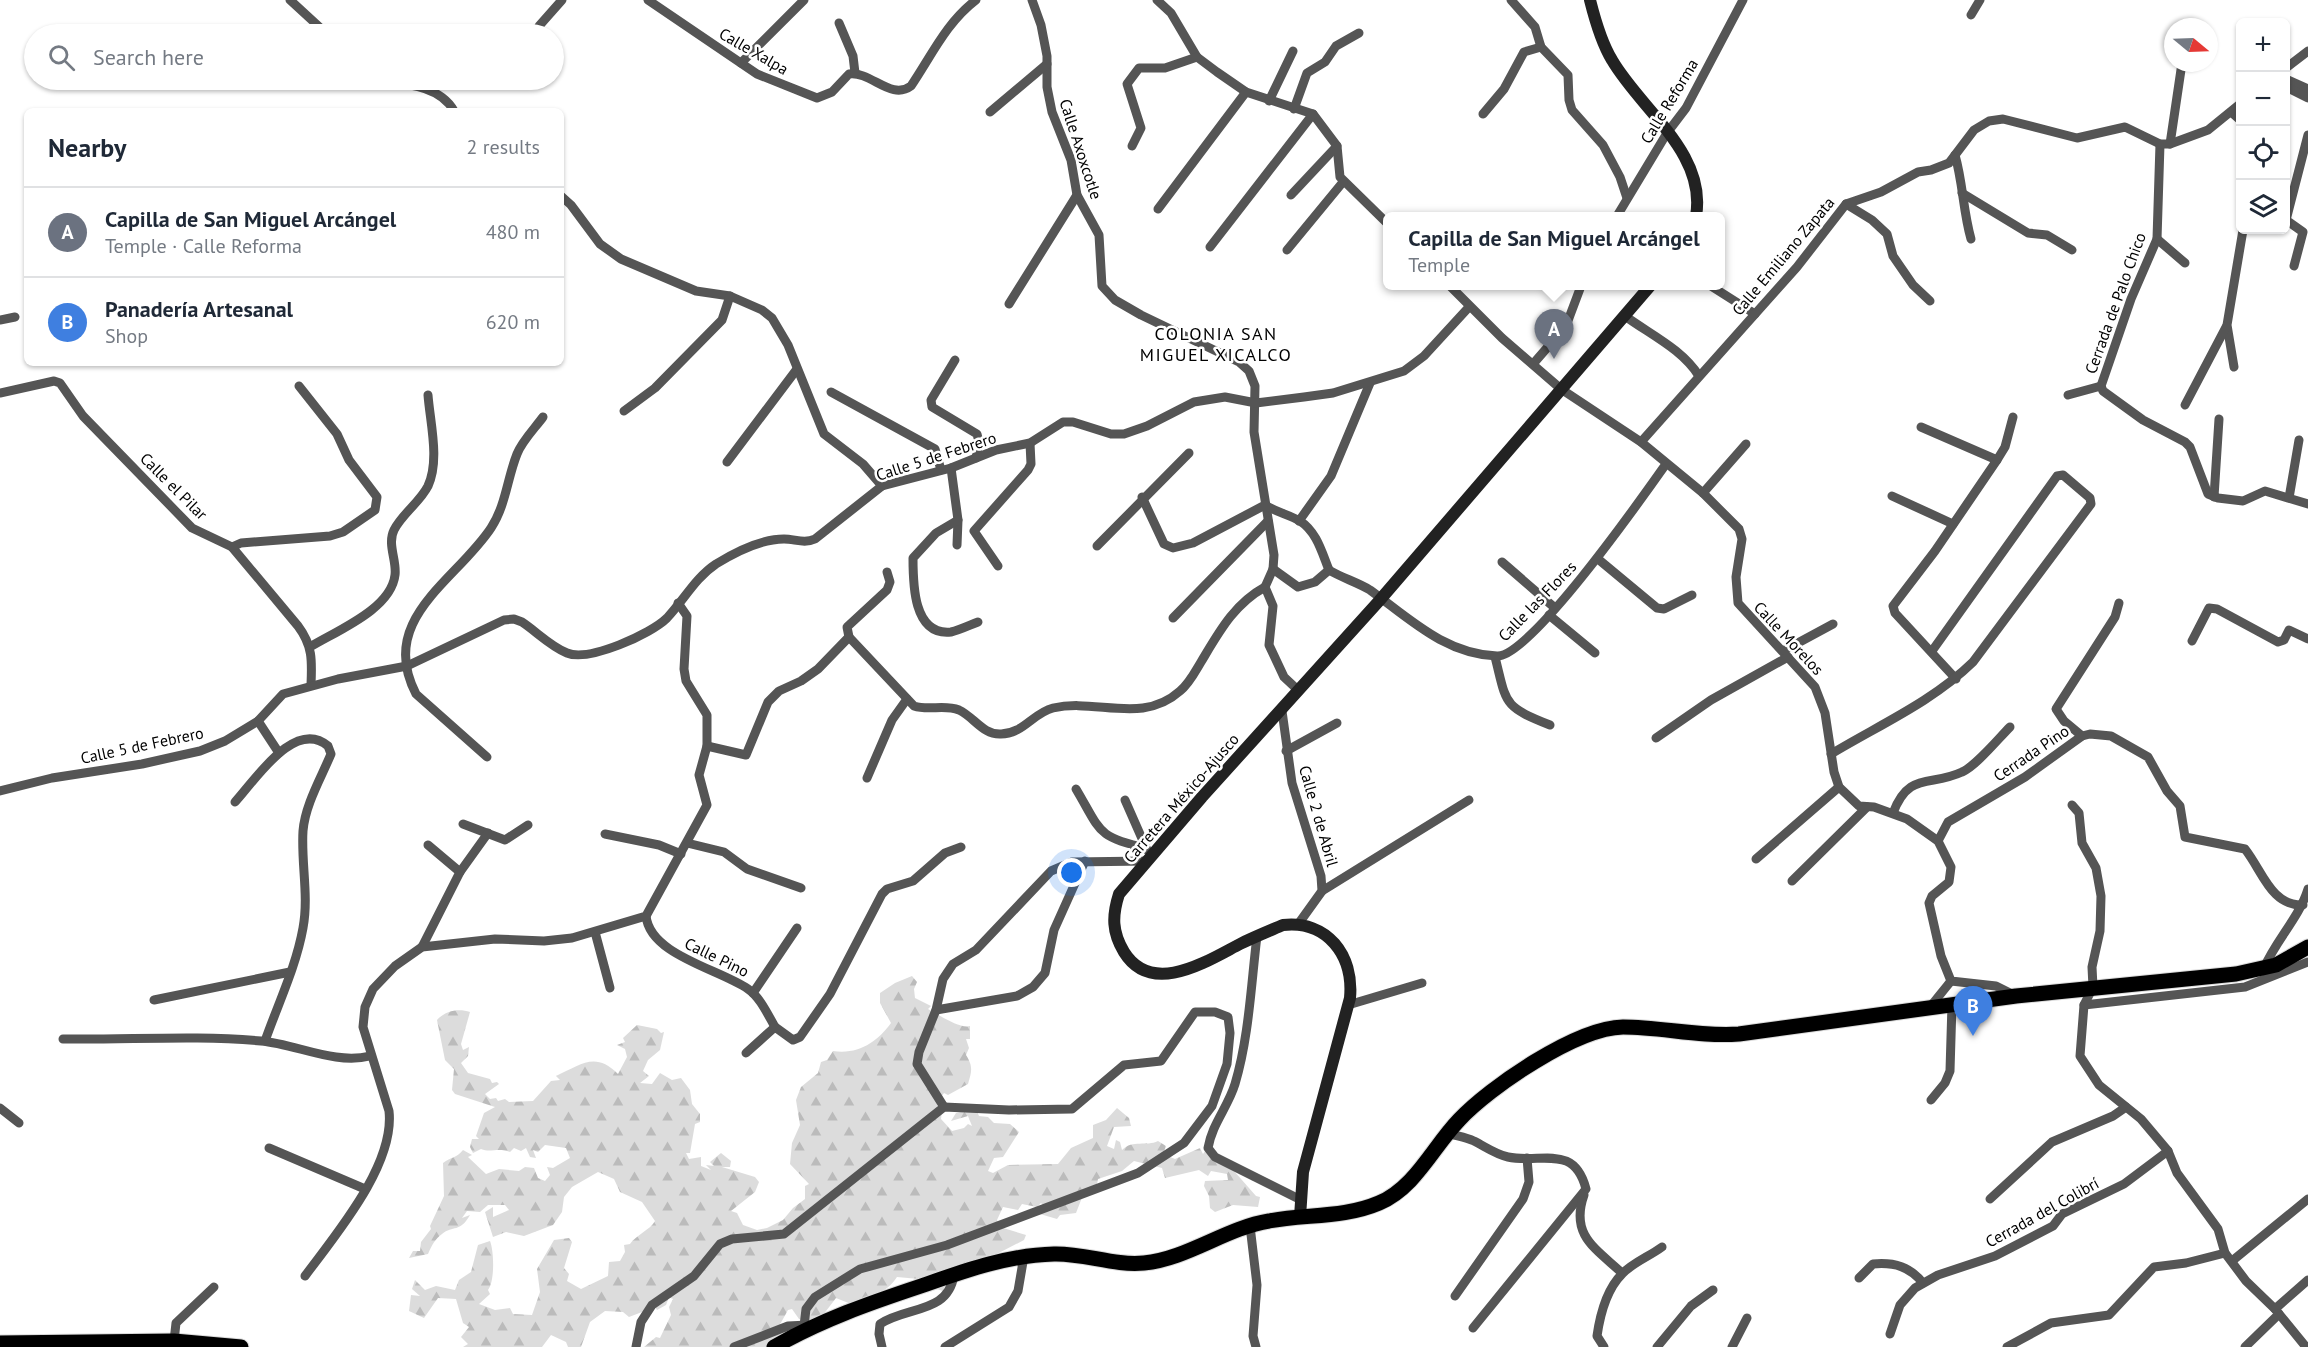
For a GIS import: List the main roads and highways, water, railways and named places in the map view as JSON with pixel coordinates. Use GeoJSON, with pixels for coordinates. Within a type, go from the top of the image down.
{"type":"FeatureCollection","features":[{"type":"Feature","properties":{"kind":"main road"},"geometry":{"type":"LineString","coordinates":[[1590,0],[1597,26],[1611,60],[1667,133],[1693,172],[1700,198],[1697,212]]}},
{"type":"Feature","properties":{"kind":"main road","name":"Carretera México-Ajusco"},"geometry":{"type":"LineString","coordinates":[[1300,1217],[1303,1172],[1348,1005],[1350,973],[1338,945],[1323,931],[1299,923],[1283,925],[1191,969],[1169,975],[1145,970],[1128,958],[1116,939],[1113,914],[1119,894],[1148,855],[1282,711],[1646,290]]}},
{"type":"Feature","properties":{"kind":"main road"},"geometry":{"type":"LineString","coordinates":[[774,1347],[857,1306],[954,1275],[1024,1256],[1057,1254],[1146,1263],[1250,1226],[1364,1209],[1392,1196],[1415,1175],[1447,1133],[1476,1102],[1562,1048],[1602,1030],[1641,1028],[1710,1036],[2093,987],[2176,982],[2264,968],[2290,959],[2308,947]]}},
{"type":"Feature","properties":{"kind":"main road"},"geometry":{"type":"LineString","coordinates":[[0,1343],[174,1341],[241,1347]]}},
{"type":"Feature","properties":{"kind":"place","name":"Capilla de San Miguel Arcángel"},"geometry":{"type":"Point","coordinates":[1554,359]}},
{"type":"Feature","properties":{"kind":"place","name":"Panadería Artesanal"},"geometry":{"type":"Point","coordinates":[1973,1036]}},
{"type":"Feature","properties":{"kind":"district","name":"COLONIA SAN MIGUEL XICALCO"},"geometry":{"type":"Point","coordinates":[1216,344]}}]}
